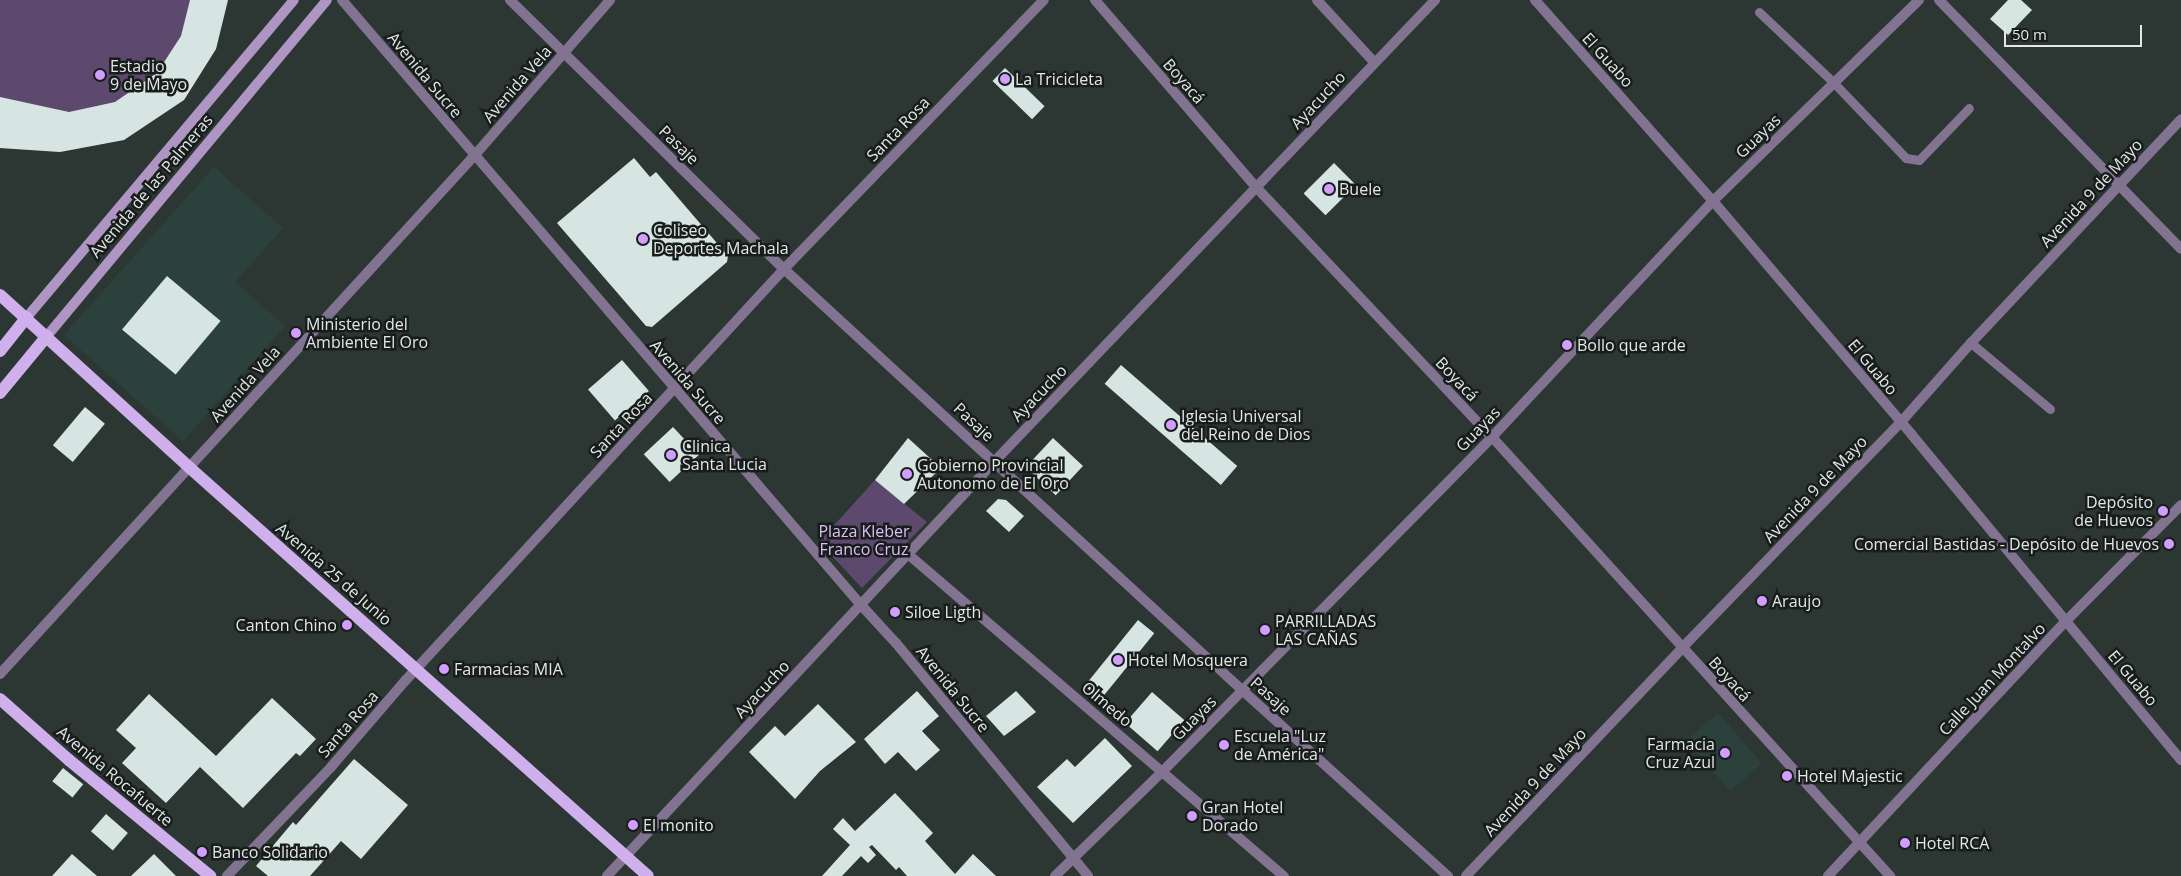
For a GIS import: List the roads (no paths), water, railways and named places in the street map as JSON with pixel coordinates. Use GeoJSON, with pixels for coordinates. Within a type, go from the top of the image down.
{"type":"FeatureCollection","features":[{"type":"Feature","properties":{"kind":"main road","name":"Avenida de las Palmeras"},"geometry":{"type":"LineString","coordinates":[[0,350],[294,0]]}},
{"type":"Feature","properties":{"kind":"main road","name":"Avenida de las Palmeras"},"geometry":{"type":"LineString","coordinates":[[0,393],[327,0]]}},
{"type":"Feature","properties":{"kind":"main road","name":"Avenida 25 de Junio"},"geometry":{"type":"LineString","coordinates":[[0,295],[190,468],[417,668],[648,876]]}},
{"type":"Feature","properties":{"kind":"main road","name":"Avenida Rocafuerte"},"geometry":{"type":"LineString","coordinates":[[0,699],[69,760],[210,876]]}},
{"type":"Feature","properties":{"kind":"street","name":"Avenida Sucre"},"geometry":{"type":"LineString","coordinates":[[342,0],[674,389],[896,643],[1088,876]]}},
{"type":"Feature","properties":{"kind":"street","name":"Pasaje"},"geometry":{"type":"LineString","coordinates":[[510,0],[784,269],[1242,690],[1448,876]]}},
{"type":"Feature","properties":{"kind":"street","name":"Avenida Vela"},"geometry":{"type":"LineString","coordinates":[[0,674],[474,156],[610,0]]}},
{"type":"Feature","properties":{"kind":"street","name":"Santa Rosa"},"geometry":{"type":"LineString","coordinates":[[227,876],[331,767],[417,668],[784,269],[1044,0]]}},
{"type":"Feature","properties":{"kind":"street","name":"Boyacá"},"geometry":{"type":"LineString","coordinates":[[1095,0],[1256,187],[1492,437],[1890,876]]}},
{"type":"Feature","properties":{"kind":"street"},"geometry":{"type":"LineString","coordinates":[[1317,0],[1374,62]]}},
{"type":"Feature","properties":{"kind":"street","name":"Ayacucho"},"geometry":{"type":"LineString","coordinates":[[607,876],[994,462],[1435,0]]}},
{"type":"Feature","properties":{"kind":"street","name":"El Guabo"},"geometry":{"type":"LineString","coordinates":[[1535,0],[1713,201],[1901,422],[2181,760]]}},
{"type":"Feature","properties":{"kind":"street","name":"Guayas"},"geometry":{"type":"LineString","coordinates":[[1055,876],[1163,771],[1492,437],[1713,201],[1919,0]]}},
{"type":"Feature","properties":{"kind":"street"},"geometry":{"type":"LineString","coordinates":[[1938,0],[2181,249]]}},
{"type":"Feature","properties":{"kind":"street","name":"Avenida 9 de Mayo"},"geometry":{"type":"LineString","coordinates":[[1466,876],[1682,648],[1901,422],[1971,343],[2181,119]]}},
{"type":"Feature","properties":{"kind":"street","name":"Calle Juan Montalvo"},"geometry":{"type":"LineString","coordinates":[[1828,876],[1861,844],[2066,621],[2181,505]]}},
{"type":"Feature","properties":{"kind":"street","name":"Olmedo"},"geometry":{"type":"LineString","coordinates":[[909,555],[1284,876]]}},
{"type":"Feature","properties":{"kind":"lane"},"geometry":{"type":"LineString","coordinates":[[1759,12],[1834,83],[1906,158],[1919,160],[1969,108]]}},
{"type":"Feature","properties":{"kind":"lane"},"geometry":{"type":"LineString","coordinates":[[1971,343],[2050,409]]}},
{"type":"Feature","properties":{"kind":"place","name":"Estadio 9 de Mayo"},"geometry":{"type":"Point","coordinates":[100,75]}},
{"type":"Feature","properties":{"kind":"place","name":"La Tricicleta"},"geometry":{"type":"Point","coordinates":[1005,79]}},
{"type":"Feature","properties":{"kind":"place","name":"Buele"},"geometry":{"type":"Point","coordinates":[1329,189]}},
{"type":"Feature","properties":{"kind":"place","name":"Coliseo Deportes Machala"},"geometry":{"type":"Point","coordinates":[643,239]}},
{"type":"Feature","properties":{"kind":"place","name":"Ministerio del Ambiente El Oro"},"geometry":{"type":"Point","coordinates":[296,333]}},
{"type":"Feature","properties":{"kind":"place","name":"Bollo que arde"},"geometry":{"type":"Point","coordinates":[1567,345]}},
{"type":"Feature","properties":{"kind":"place","name":"Iglesia Universal del Reino de Dios"},"geometry":{"type":"Point","coordinates":[1171,425]}},
{"type":"Feature","properties":{"kind":"place","name":"Clinica Santa Lucia"},"geometry":{"type":"Point","coordinates":[671,455]}},
{"type":"Feature","properties":{"kind":"place","name":"Gobierno Provincial Autonomo de El Oro"},"geometry":{"type":"Point","coordinates":[907,474]}},
{"type":"Feature","properties":{"kind":"place","name":"Depósito de Huevos"},"geometry":{"type":"Point","coordinates":[2163,511]}},
{"type":"Feature","properties":{"kind":"place","name":"Comercial Bastidas - Depósito de Huevos"},"geometry":{"type":"Point","coordinates":[2169,544]}},
{"type":"Feature","properties":{"kind":"place","name":"Araujo"},"geometry":{"type":"Point","coordinates":[1762,601]}},
{"type":"Feature","properties":{"kind":"place","name":"Siloe Ligth"},"geometry":{"type":"Point","coordinates":[895,612]}},
{"type":"Feature","properties":{"kind":"place","name":"Canton Chino"},"geometry":{"type":"Point","coordinates":[347,625]}},
{"type":"Feature","properties":{"kind":"place","name":"PARRILLADAS LAS CAÑAS"},"geometry":{"type":"Point","coordinates":[1265,630]}},
{"type":"Feature","properties":{"kind":"place","name":"Hotel Mosquera"},"geometry":{"type":"Point","coordinates":[1118,660]}},
{"type":"Feature","properties":{"kind":"place","name":"Farmacias MIA"},"geometry":{"type":"Point","coordinates":[444,669]}},
{"type":"Feature","properties":{"kind":"place","name":"Escuela \"Luz de América\""},"geometry":{"type":"Point","coordinates":[1224,745]}},
{"type":"Feature","properties":{"kind":"place","name":"Farmacia Cruz Azul"},"geometry":{"type":"Point","coordinates":[1725,753]}},
{"type":"Feature","properties":{"kind":"place","name":"Hotel Majestic"},"geometry":{"type":"Point","coordinates":[1787,776]}},
{"type":"Feature","properties":{"kind":"place","name":"Gran Hotel Dorado"},"geometry":{"type":"Point","coordinates":[1192,816]}},
{"type":"Feature","properties":{"kind":"place","name":"El monito"},"geometry":{"type":"Point","coordinates":[633,825]}},
{"type":"Feature","properties":{"kind":"place","name":"Hotel RCA"},"geometry":{"type":"Point","coordinates":[1905,843]}},
{"type":"Feature","properties":{"kind":"place","name":"Banco Solidario"},"geometry":{"type":"Point","coordinates":[202,852]}},
{"type":"Feature","properties":{"kind":"park label","name":"Plaza Kleber Franco Cruz"},"geometry":{"type":"Point","coordinates":[864,540]}}]}
